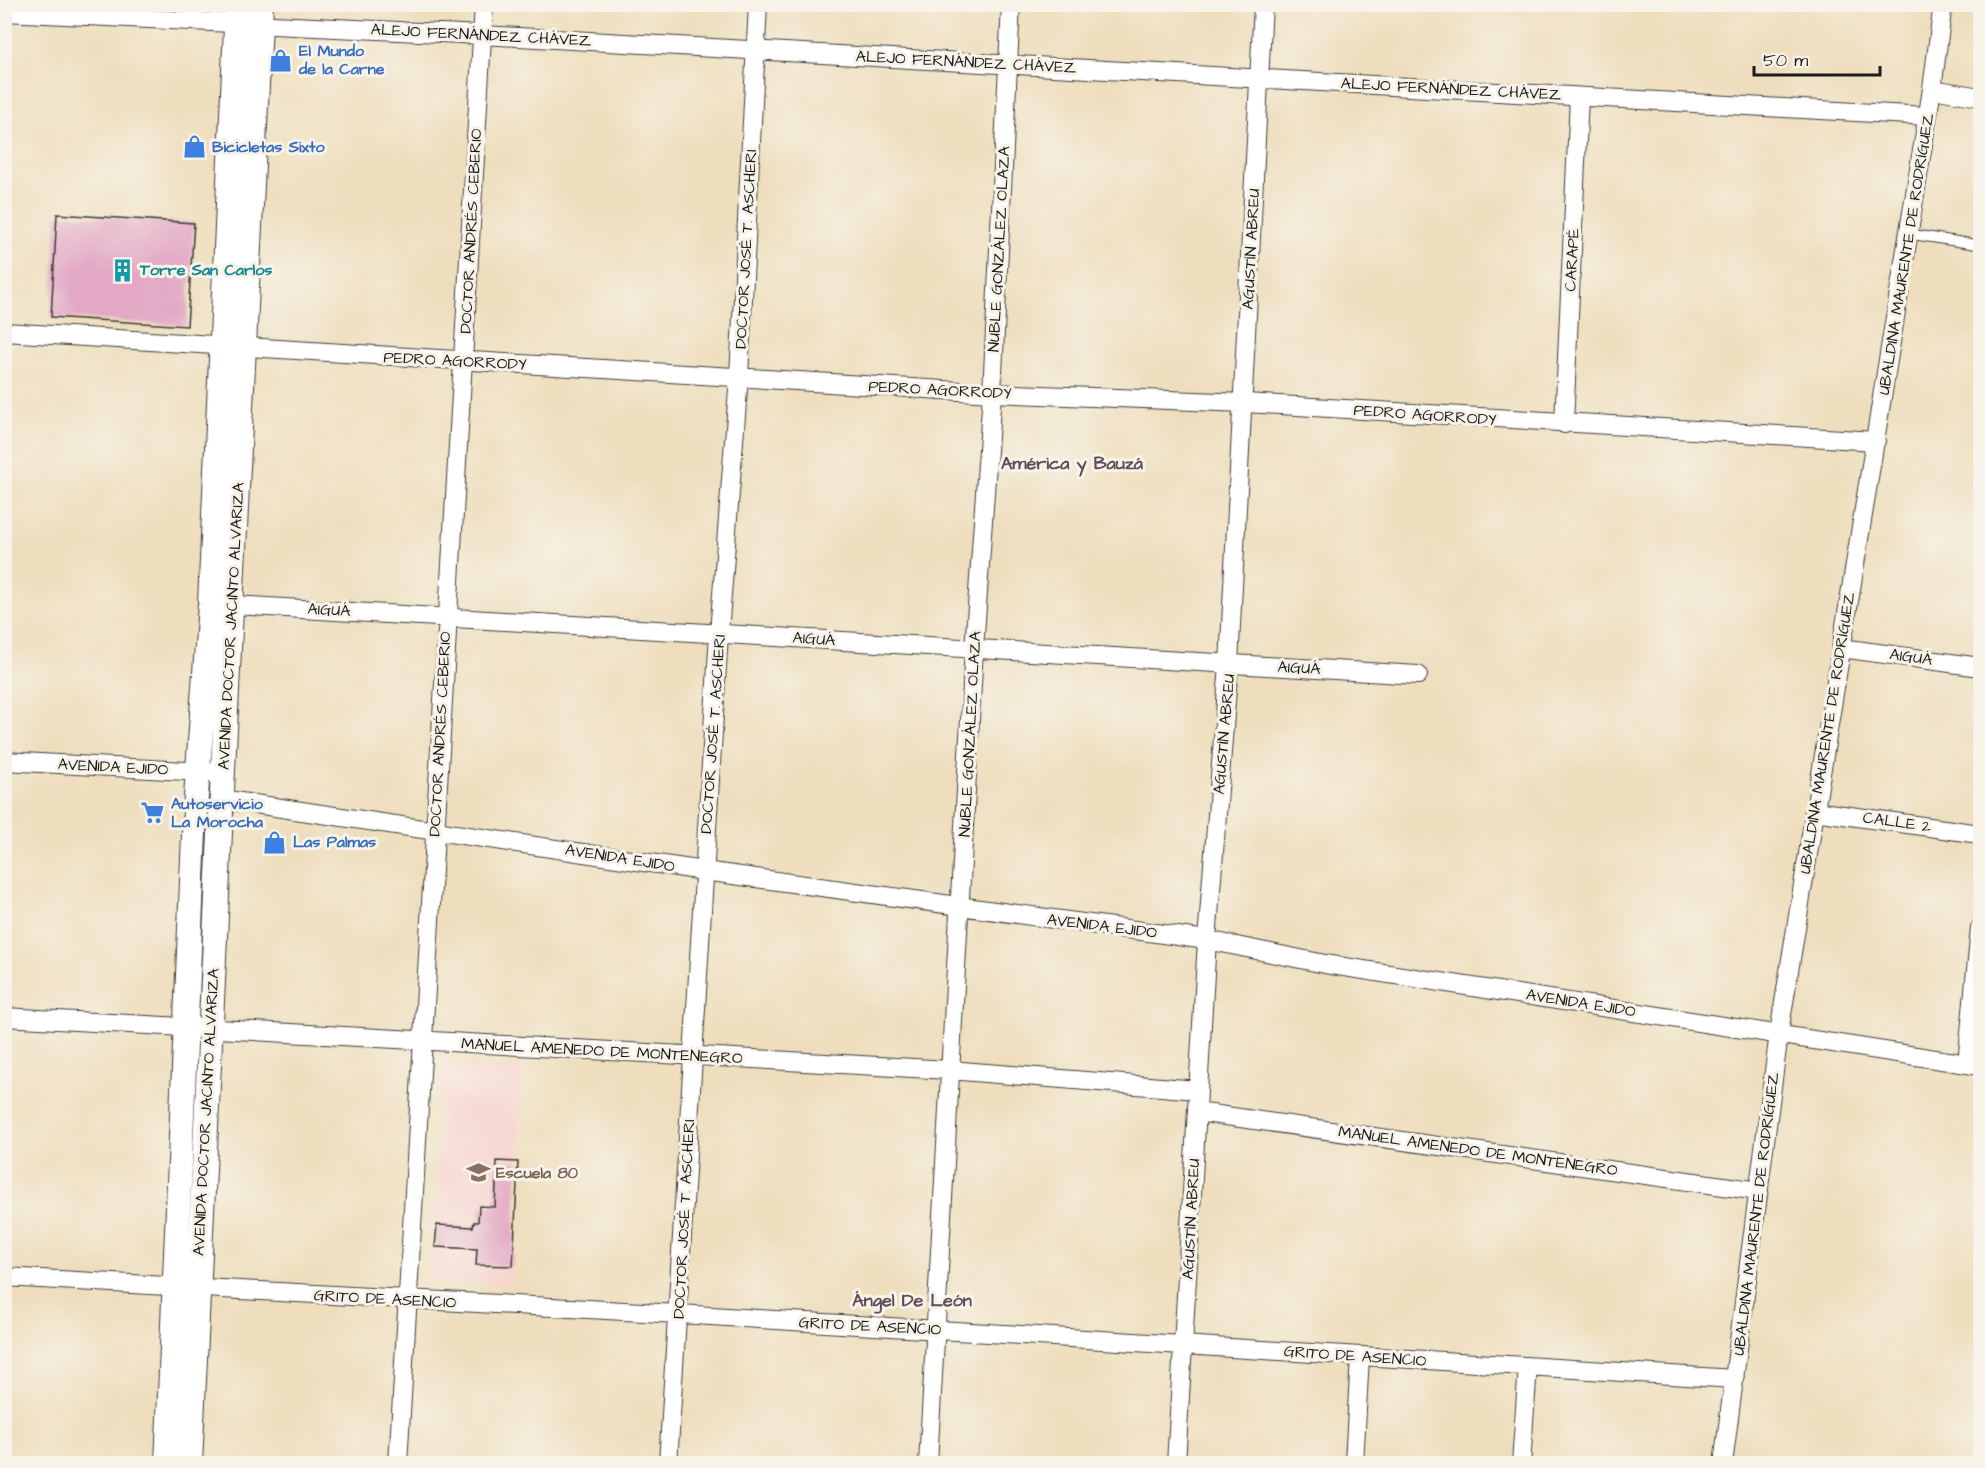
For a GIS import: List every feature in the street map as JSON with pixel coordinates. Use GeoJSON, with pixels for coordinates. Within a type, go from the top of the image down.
{"type":"FeatureCollection","features":[{"type":"Feature","properties":{"kind":"main road","name":"AVENIDA DOCTOR JACINTO ALVARIZA"},"geometry":{"type":"LineString","coordinates":[[234,347],[236,13]]}},
{"type":"Feature","properties":{"kind":"main road","name":"AVENIDA DOCTOR JACINTO ALVARIZA"},"geometry":{"type":"LineString","coordinates":[[200,1027],[195,812],[211,772],[234,347],[260,14]]}},
{"type":"Feature","properties":{"kind":"main road","name":"AVENIDA DOCTOR JACINTO ALVARIZA"},"geometry":{"type":"LineString","coordinates":[[167,1464],[187,1287],[200,1027],[221,799],[211,772]]}},
{"type":"Feature","properties":{"kind":"main road","name":"AVENIDA DOCTOR JACINTO ALVARIZA"},"geometry":{"type":"LineString","coordinates":[[187,1287],[190,1464]]}},
{"type":"Feature","properties":{"kind":"street","name":"DOCTOR ANDRÉS CEBERIO"},"geometry":{"type":"LineString","coordinates":[[398,1464],[484,4]]}},
{"type":"Feature","properties":{"kind":"street","name":"DOCTOR JOSÉ T. ASCHERI"},"geometry":{"type":"LineString","coordinates":[[668,1464],[719,633],[739,377],[758,4]]}},
{"type":"Feature","properties":{"kind":"street","name":"NUBLE GONZÁLEZ OLAZA"},"geometry":{"type":"LineString","coordinates":[[928,1464],[974,649],[992,393],[1011,4]]}},
{"type":"Feature","properties":{"kind":"street","name":"AGUSTÍN ABREU"},"geometry":{"type":"LineString","coordinates":[[1176,1464],[1207,940],[1229,664],[1245,404],[1263,4]]}},
{"type":"Feature","properties":{"kind":"street","name":"UBALDINA MAURENTE DE RODRÍGUEZ"},"geometry":{"type":"LineString","coordinates":[[1724,1464],[1779,1033],[1909,234],[1943,4]]}},
{"type":"Feature","properties":{"kind":"street","name":"ALEJO FERNÁNDEZ CHÁVEZ"},"geometry":{"type":"LineString","coordinates":[[4,12],[260,14],[482,34],[1927,116]]}},
{"type":"Feature","properties":{"kind":"street"},"geometry":{"type":"LineString","coordinates":[[1932,89],[1980,97]]}},
{"type":"Feature","properties":{"kind":"street","name":"CARAPÉ"},"geometry":{"type":"LineString","coordinates":[[1564,424],[1579,97]]}},
{"type":"Feature","properties":{"kind":"street","name":"PEDRO AGORRODY"},"geometry":{"type":"LineString","coordinates":[[4,332],[992,393],[1245,404],[1876,441]]}},
{"type":"Feature","properties":{"kind":"street","name":"AIGUÁ"},"geometry":{"type":"LineString","coordinates":[[221,604],[1418,675]]}},
{"type":"Feature","properties":{"kind":"street","name":"AIGUÁ"},"geometry":{"type":"LineString","coordinates":[[1841,648],[1980,667]]}},
{"type":"Feature","properties":{"kind":"street","name":"AVENIDA EJIDO"},"geometry":{"type":"LineString","coordinates":[[4,761],[211,772]]}},
{"type":"Feature","properties":{"kind":"street","name":"AVENIDA EJIDO"},"geometry":{"type":"LineString","coordinates":[[221,799],[704,871],[1207,940],[1325,964],[1974,1065]]}},
{"type":"Feature","properties":{"kind":"street","name":"CALLE 2"},"geometry":{"type":"LineString","coordinates":[[1814,811],[1980,834]]}},
{"type":"Feature","properties":{"kind":"street"},"geometry":{"type":"LineString","coordinates":[[1974,1065],[1980,928]]}},
{"type":"Feature","properties":{"kind":"street","name":"MANUEL AMENEDO DE MONTENEGRO"},"geometry":{"type":"LineString","coordinates":[[4,1017],[949,1070],[1198,1090]]}},
{"type":"Feature","properties":{"kind":"street","name":"MANUEL AMENEDO DE MONTENEGRO"},"geometry":{"type":"LineString","coordinates":[[1197,1112],[1759,1191]]}},
{"type":"Feature","properties":{"kind":"street","name":"GRITO DE ASENCIO"},"geometry":{"type":"LineString","coordinates":[[4,1277],[679,1314],[1735,1379]]}},
{"type":"Feature","properties":{"kind":"street"},"geometry":{"type":"LineString","coordinates":[[1354,1464],[1360,1356]]}},
{"type":"Feature","properties":{"kind":"street"},"geometry":{"type":"LineString","coordinates":[[1521,1464],[1528,1366]]}},
{"type":"Feature","properties":{"kind":"lane"},"geometry":{"type":"LineString","coordinates":[[1909,234],[1980,245]]}},
{"type":"Feature","properties":{"kind":"shaded area","name":"Escuela 80"},"geometry":{"type":"Polygon","coordinates":[[[443,1064],[523,1068],[512,1284],[432,1280],[443,1064]]]}},
{"type":"Feature","properties":{"kind":"green space"},"geometry":{"type":"Polygon","coordinates":[[[207,780],[210,780],[206,872],[210,877],[200,1002],[207,780]]]}},
{"type":"Feature","properties":{"kind":"building","name":"Torre San Carlos"},"geometry":{"type":"Polygon","coordinates":[[[57,214],[194,223],[187,326],[51,317],[57,214]]]}},
{"type":"Feature","properties":{"kind":"building"},"geometry":{"type":"Polygon","coordinates":[[[497,1161],[518,1162],[513,1266],[476,1265],[477,1249],[435,1247],[437,1225],[473,1227],[474,1222],[478,1222],[479,1206],[495,1207],[497,1161]]]}},
{"type":"Feature","properties":{"kind":"place","name":"El Mundo de la Carne"},"geometry":{"type":"Point","coordinates":[281,60]}},
{"type":"Feature","properties":{"kind":"place","name":"Bicicletas Sixto"},"geometry":{"type":"Point","coordinates":[194,147]}},
{"type":"Feature","properties":{"kind":"place","name":"Torre San Carlos"},"geometry":{"type":"Point","coordinates":[122,270]}},
{"type":"Feature","properties":{"kind":"place","name":"Autoservicio La Morocha"},"geometry":{"type":"Point","coordinates":[153,813]}},
{"type":"Feature","properties":{"kind":"place","name":"Las Palmas"},"geometry":{"type":"Point","coordinates":[275,842]}},
{"type":"Feature","properties":{"kind":"place","name":"Escuela 80"},"geometry":{"type":"Point","coordinates":[478,1173]}},
{"type":"Feature","properties":{"kind":"district","name":"América y Bauzá"},"geometry":{"type":"Point","coordinates":[1072,463]}},
{"type":"Feature","properties":{"kind":"district","name":"Ángel De León"},"geometry":{"type":"Point","coordinates":[912,1300]}}]}
